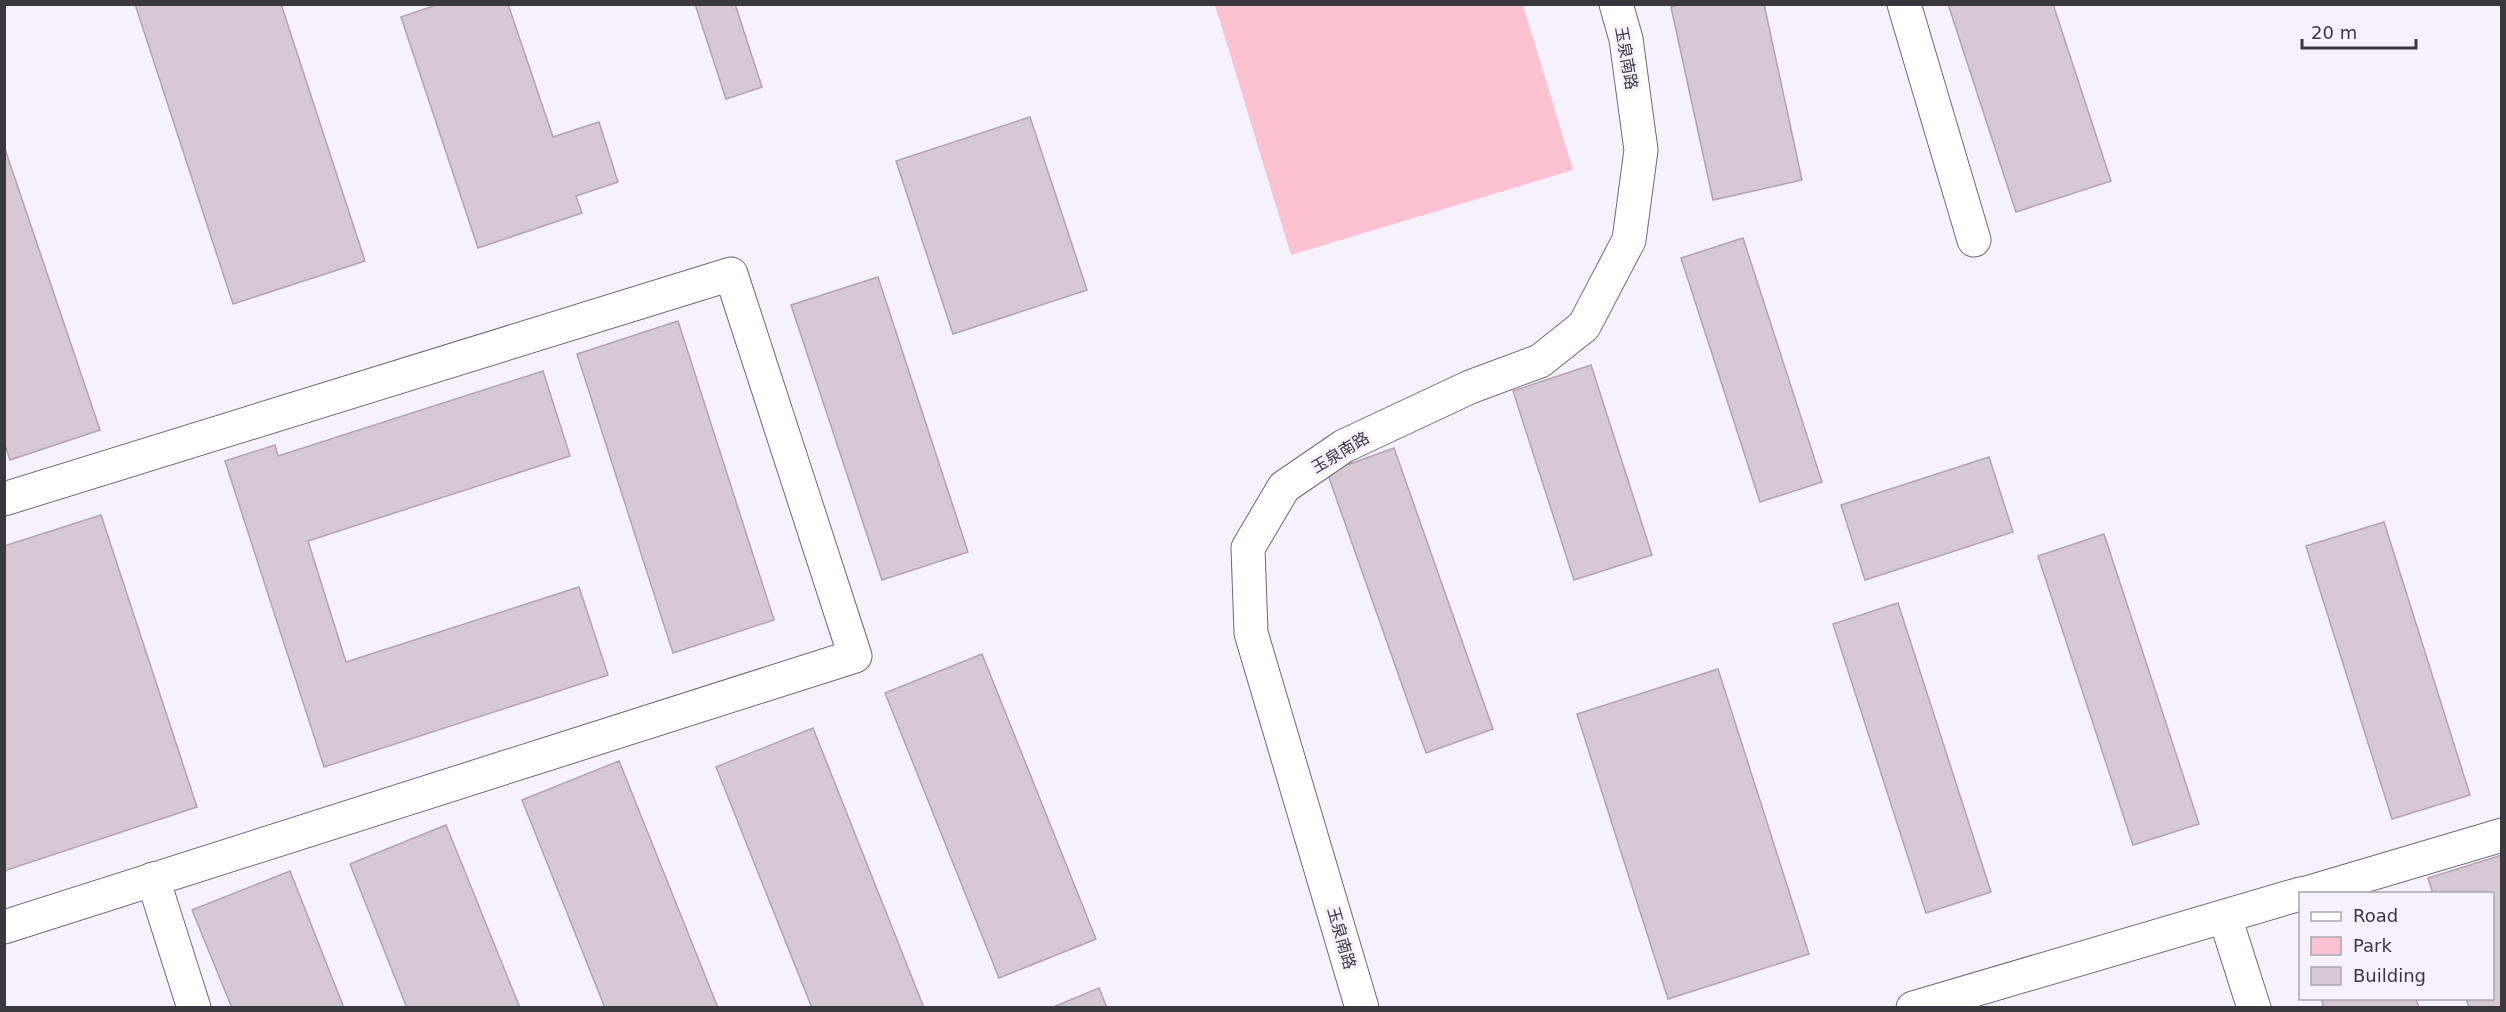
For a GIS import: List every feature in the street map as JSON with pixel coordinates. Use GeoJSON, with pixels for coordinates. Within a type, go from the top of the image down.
{"type":"FeatureCollection","features":[{"type":"Feature","properties":{"kind":"street","name":"玉泉南路"},"geometry":{"type":"LineString","coordinates":[[1362,1008],[1251,633],[1248,548],[1284,488],[1344,446],[1470,387],[1540,361],[1584,326],[1629,240],[1641,150],[1626,39],[1616,4]]}},
{"type":"Feature","properties":{"kind":"street"},"geometry":{"type":"LineString","coordinates":[[1904,4],[1974,240]]}},
{"type":"Feature","properties":{"kind":"street"},"geometry":{"type":"LineString","coordinates":[[4,499],[731,274],[855,656],[4,927]]}},
{"type":"Feature","properties":{"kind":"street"},"geometry":{"type":"LineString","coordinates":[[2309,892],[2502,835]]}},
{"type":"Feature","properties":{"kind":"street"},"geometry":{"type":"LineString","coordinates":[[153,879],[194,1008]]}},
{"type":"Feature","properties":{"kind":"street"},"geometry":{"type":"LineString","coordinates":[[1913,1008],[2299,895]]}},
{"type":"Feature","properties":{"kind":"street"},"geometry":{"type":"LineString","coordinates":[[2225,916],[2254,1008]]}},
{"type":"Feature","properties":{"kind":"green space"},"geometry":{"type":"Polygon","coordinates":[[[1215,5],[1523,5],[1573,170],[1291,255],[1215,5]]]}},
{"type":"Feature","properties":{"kind":"building"},"geometry":{"type":"Polygon","coordinates":[[[135,4],[281,4],[365,261],[233,304],[135,4]]]}},
{"type":"Feature","properties":{"kind":"building"},"geometry":{"type":"Polygon","coordinates":[[[439,4],[508,4],[553,137],[599,122],[618,182],[576,196],[582,213],[478,248],[401,17],[439,4]]]}},
{"type":"Feature","properties":{"kind":"building"},"geometry":{"type":"Polygon","coordinates":[[[695,4],[735,4],[762,87],[726,99],[695,4]]]}},
{"type":"Feature","properties":{"kind":"building"},"geometry":{"type":"Polygon","coordinates":[[[1681,4],[1764,4],[1802,180],[1713,200],[1671,7],[1681,4]]]}},
{"type":"Feature","properties":{"kind":"building"},"geometry":{"type":"Polygon","coordinates":[[[1948,4],[2053,4],[2111,181],[2016,212],[1948,4]]]}},
{"type":"Feature","properties":{"kind":"building"},"geometry":{"type":"Polygon","coordinates":[[[1030,117],[1087,290],[953,334],[896,161],[1030,117]]]}},
{"type":"Feature","properties":{"kind":"building"},"geometry":{"type":"Polygon","coordinates":[[[4,146],[100,430],[10,460],[4,442],[4,146]]]}},
{"type":"Feature","properties":{"kind":"building"},"geometry":{"type":"Polygon","coordinates":[[[1743,238],[1822,482],[1760,502],[1681,258],[1743,238]]]}},
{"type":"Feature","properties":{"kind":"building"},"geometry":{"type":"Polygon","coordinates":[[[878,277],[968,552],[882,580],[791,305],[878,277]]]}},
{"type":"Feature","properties":{"kind":"building"},"geometry":{"type":"Polygon","coordinates":[[[678,321],[774,620],[673,653],[577,354],[678,321]]]}},
{"type":"Feature","properties":{"kind":"building"},"geometry":{"type":"Polygon","coordinates":[[[1591,365],[1652,555],[1574,580],[1513,391],[1591,365]]]}},
{"type":"Feature","properties":{"kind":"building"},"geometry":{"type":"Polygon","coordinates":[[[543,371],[570,456],[308,541],[346,662],[579,587],[608,675],[324,767],[225,461],[275,445],[278,456],[543,371]]]}},
{"type":"Feature","properties":{"kind":"building"},"geometry":{"type":"Polygon","coordinates":[[[1394,448],[1493,729],[1426,753],[1327,472],[1394,448]]]}},
{"type":"Feature","properties":{"kind":"building"},"geometry":{"type":"Polygon","coordinates":[[[1989,457],[2013,532],[1865,580],[1841,505],[1989,457]]]}},
{"type":"Feature","properties":{"kind":"building"},"geometry":{"type":"Polygon","coordinates":[[[101,515],[197,807],[4,871],[4,546],[101,515]]]}},
{"type":"Feature","properties":{"kind":"building"},"geometry":{"type":"Polygon","coordinates":[[[2384,522],[2470,795],[2392,819],[2306,546],[2384,522]]]}},
{"type":"Feature","properties":{"kind":"building"},"geometry":{"type":"Polygon","coordinates":[[[2104,534],[2199,824],[2133,845],[2038,556],[2104,534]]]}},
{"type":"Feature","properties":{"kind":"building"},"geometry":{"type":"Polygon","coordinates":[[[1898,603],[1991,892],[1926,913],[1833,624],[1898,603]]]}},
{"type":"Feature","properties":{"kind":"building"},"geometry":{"type":"Polygon","coordinates":[[[982,654],[1096,939],[999,978],[885,693],[982,654]]]}},
{"type":"Feature","properties":{"kind":"building"},"geometry":{"type":"Polygon","coordinates":[[[1718,669],[1809,954],[1668,999],[1577,714],[1718,669]]]}},
{"type":"Feature","properties":{"kind":"building"},"geometry":{"type":"Polygon","coordinates":[[[813,728],[924,1008],[812,1008],[716,767],[813,728]]]}},
{"type":"Feature","properties":{"kind":"building"},"geometry":{"type":"Polygon","coordinates":[[[619,761],[718,1008],[605,1008],[522,800],[619,761]]]}},
{"type":"Feature","properties":{"kind":"building"},"geometry":{"type":"Polygon","coordinates":[[[446,825],[520,1008],[407,1008],[350,864],[446,825]]]}},
{"type":"Feature","properties":{"kind":"building"},"geometry":{"type":"Polygon","coordinates":[[[2502,855],[2502,1008],[2469,1008],[2467,1000],[2494,1000],[2494,892],[2432,892],[2428,878],[2502,855]]]}},
{"type":"Feature","properties":{"kind":"building"},"geometry":{"type":"Polygon","coordinates":[[[290,871],[344,1008],[232,1008],[192,910],[290,871]]]}},
{"type":"Feature","properties":{"kind":"building"},"geometry":{"type":"Polygon","coordinates":[[[1099,988],[1107,1008],[1051,1008],[1099,988]]]}},
{"type":"Feature","properties":{"kind":"building"},"geometry":{"type":"Polygon","coordinates":[[[2322,1000],[2417,1000],[2419,1008],[2324,1008],[2322,1000]]]}}]}
